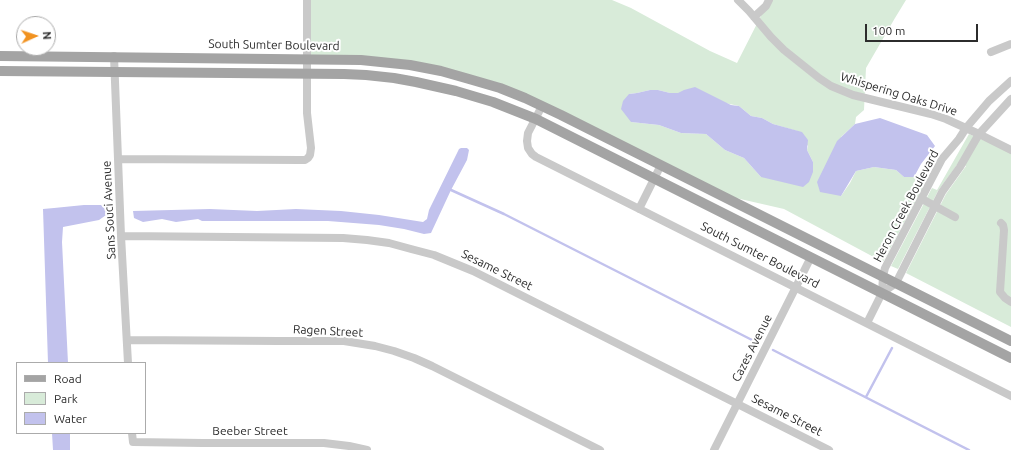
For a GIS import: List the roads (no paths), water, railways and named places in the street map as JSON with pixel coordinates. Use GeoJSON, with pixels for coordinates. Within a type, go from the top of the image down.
{"type":"FeatureCollection","features":[{"type":"Feature","properties":{"kind":"main road","name":"South Sumter Boulevard"},"geometry":{"type":"LineString","coordinates":[[0,56],[346,59],[410,65],[462,77],[500,88],[542,106],[1011,341]]}},
{"type":"Feature","properties":{"kind":"main road","name":"South Sumter Boulevard"},"geometry":{"type":"LineString","coordinates":[[0,71],[366,75],[416,82],[472,95],[536,119],[1011,358]]}},
{"type":"Feature","properties":{"kind":"street"},"geometry":{"type":"LineString","coordinates":[[118,159],[305,160],[308,158],[311,148],[307,113],[307,0]]}},
{"type":"Feature","properties":{"kind":"street","name":"Whispering Oaks Drive"},"geometry":{"type":"LineString","coordinates":[[738,0],[784,50],[819,78],[832,86],[853,95],[938,117],[980,134],[1011,150]]}},
{"type":"Feature","properties":{"kind":"street"},"geometry":{"type":"LineString","coordinates":[[754,17],[766,6],[769,0]]}},
{"type":"Feature","properties":{"kind":"street"},"geometry":{"type":"LineString","coordinates":[[991,52],[1011,44]]}},
{"type":"Feature","properties":{"kind":"street","name":"Sans Souci Avenue"},"geometry":{"type":"LineString","coordinates":[[114,56],[121,236],[128,362]]}},
{"type":"Feature","properties":{"kind":"street","name":"Heron Creek Boulevard"},"geometry":{"type":"LineString","coordinates":[[867,323],[882,293],[885,268],[942,159],[959,140],[966,128],[989,101],[1011,81]]}},
{"type":"Feature","properties":{"kind":"street","name":"Heron Creek Boulevard"},"geometry":{"type":"LineString","coordinates":[[882,293],[896,283],[942,192],[960,167],[980,134],[1011,99]]}},
{"type":"Feature","properties":{"kind":"street","name":"South Sumter Boulevard"},"geometry":{"type":"LineString","coordinates":[[542,106],[528,133],[527,141],[528,148],[532,154],[540,159],[1011,396]]}},
{"type":"Feature","properties":{"kind":"street"},"geometry":{"type":"LineString","coordinates":[[639,209],[662,165]]}},
{"type":"Feature","properties":{"kind":"street"},"geometry":{"type":"LineString","coordinates":[[922,199],[955,217]]}},
{"type":"Feature","properties":{"kind":"street"},"geometry":{"type":"LineString","coordinates":[[1001,223],[1004,230],[1000,292],[1011,302]]}},
{"type":"Feature","properties":{"kind":"street","name":"Sesame Street"},"geometry":{"type":"LineString","coordinates":[[121,236],[343,238],[389,243],[411,248],[434,255],[473,271],[829,450]]}},
{"type":"Feature","properties":{"kind":"street","name":"Cazes Avenue"},"geometry":{"type":"LineString","coordinates":[[714,450],[811,257]]}},
{"type":"Feature","properties":{"kind":"street","name":"Ragen Street"},"geometry":{"type":"LineString","coordinates":[[127,340],[344,341],[374,346],[394,351],[432,366],[600,450]]}},
{"type":"Feature","properties":{"kind":"street","name":"Beeber Street"},"geometry":{"type":"LineString","coordinates":[[132,437],[203,447],[324,443],[367,450]]}},
{"type":"Feature","properties":{"kind":"water"},"geometry":{"type":"Polygon","coordinates":[[[695,87],[731,105],[739,106],[751,116],[762,118],[773,124],[802,132],[808,140],[807,150],[813,162],[813,172],[809,182],[803,187],[761,177],[744,158],[725,150],[706,134],[681,133],[659,125],[631,122],[621,109],[623,101],[629,94],[650,90],[678,93],[695,87]]]}},
{"type":"Feature","properties":{"kind":"water"},"geometry":{"type":"Polygon","coordinates":[[[880,118],[927,135],[935,146],[921,164],[914,177],[904,177],[896,170],[874,167],[856,171],[841,196],[820,192],[817,182],[837,141],[855,124],[880,118]]]}},
{"type":"Feature","properties":{"kind":"water"},"geometry":{"type":"Polygon","coordinates":[[[467,148],[469,150],[467,160],[431,233],[424,234],[379,225],[328,221],[202,221],[198,219],[176,222],[162,219],[143,222],[134,218],[133,211],[210,209],[257,211],[296,209],[341,211],[423,222],[427,219],[429,210],[459,149],[467,148]]]}},
{"type":"Feature","properties":{"kind":"water"},"geometry":{"type":"Polygon","coordinates":[[[101,205],[109,213],[99,220],[63,227],[62,242],[68,362],[48,362],[43,209],[101,205]]]}},
{"type":"Feature","properties":{"kind":"water"},"geometry":{"type":"Polygon","coordinates":[[[52,434],[70,434],[70,450],[53,450],[52,434]]]}},
{"type":"Feature","properties":{"kind":"waterway"},"geometry":{"type":"LineString","coordinates":[[451,190],[504,214],[756,342]]}},
{"type":"Feature","properties":{"kind":"waterway"},"geometry":{"type":"LineString","coordinates":[[866,397],[892,348]]}},
{"type":"Feature","properties":{"kind":"waterway"},"geometry":{"type":"LineString","coordinates":[[773,350],[969,450]]}}]}
